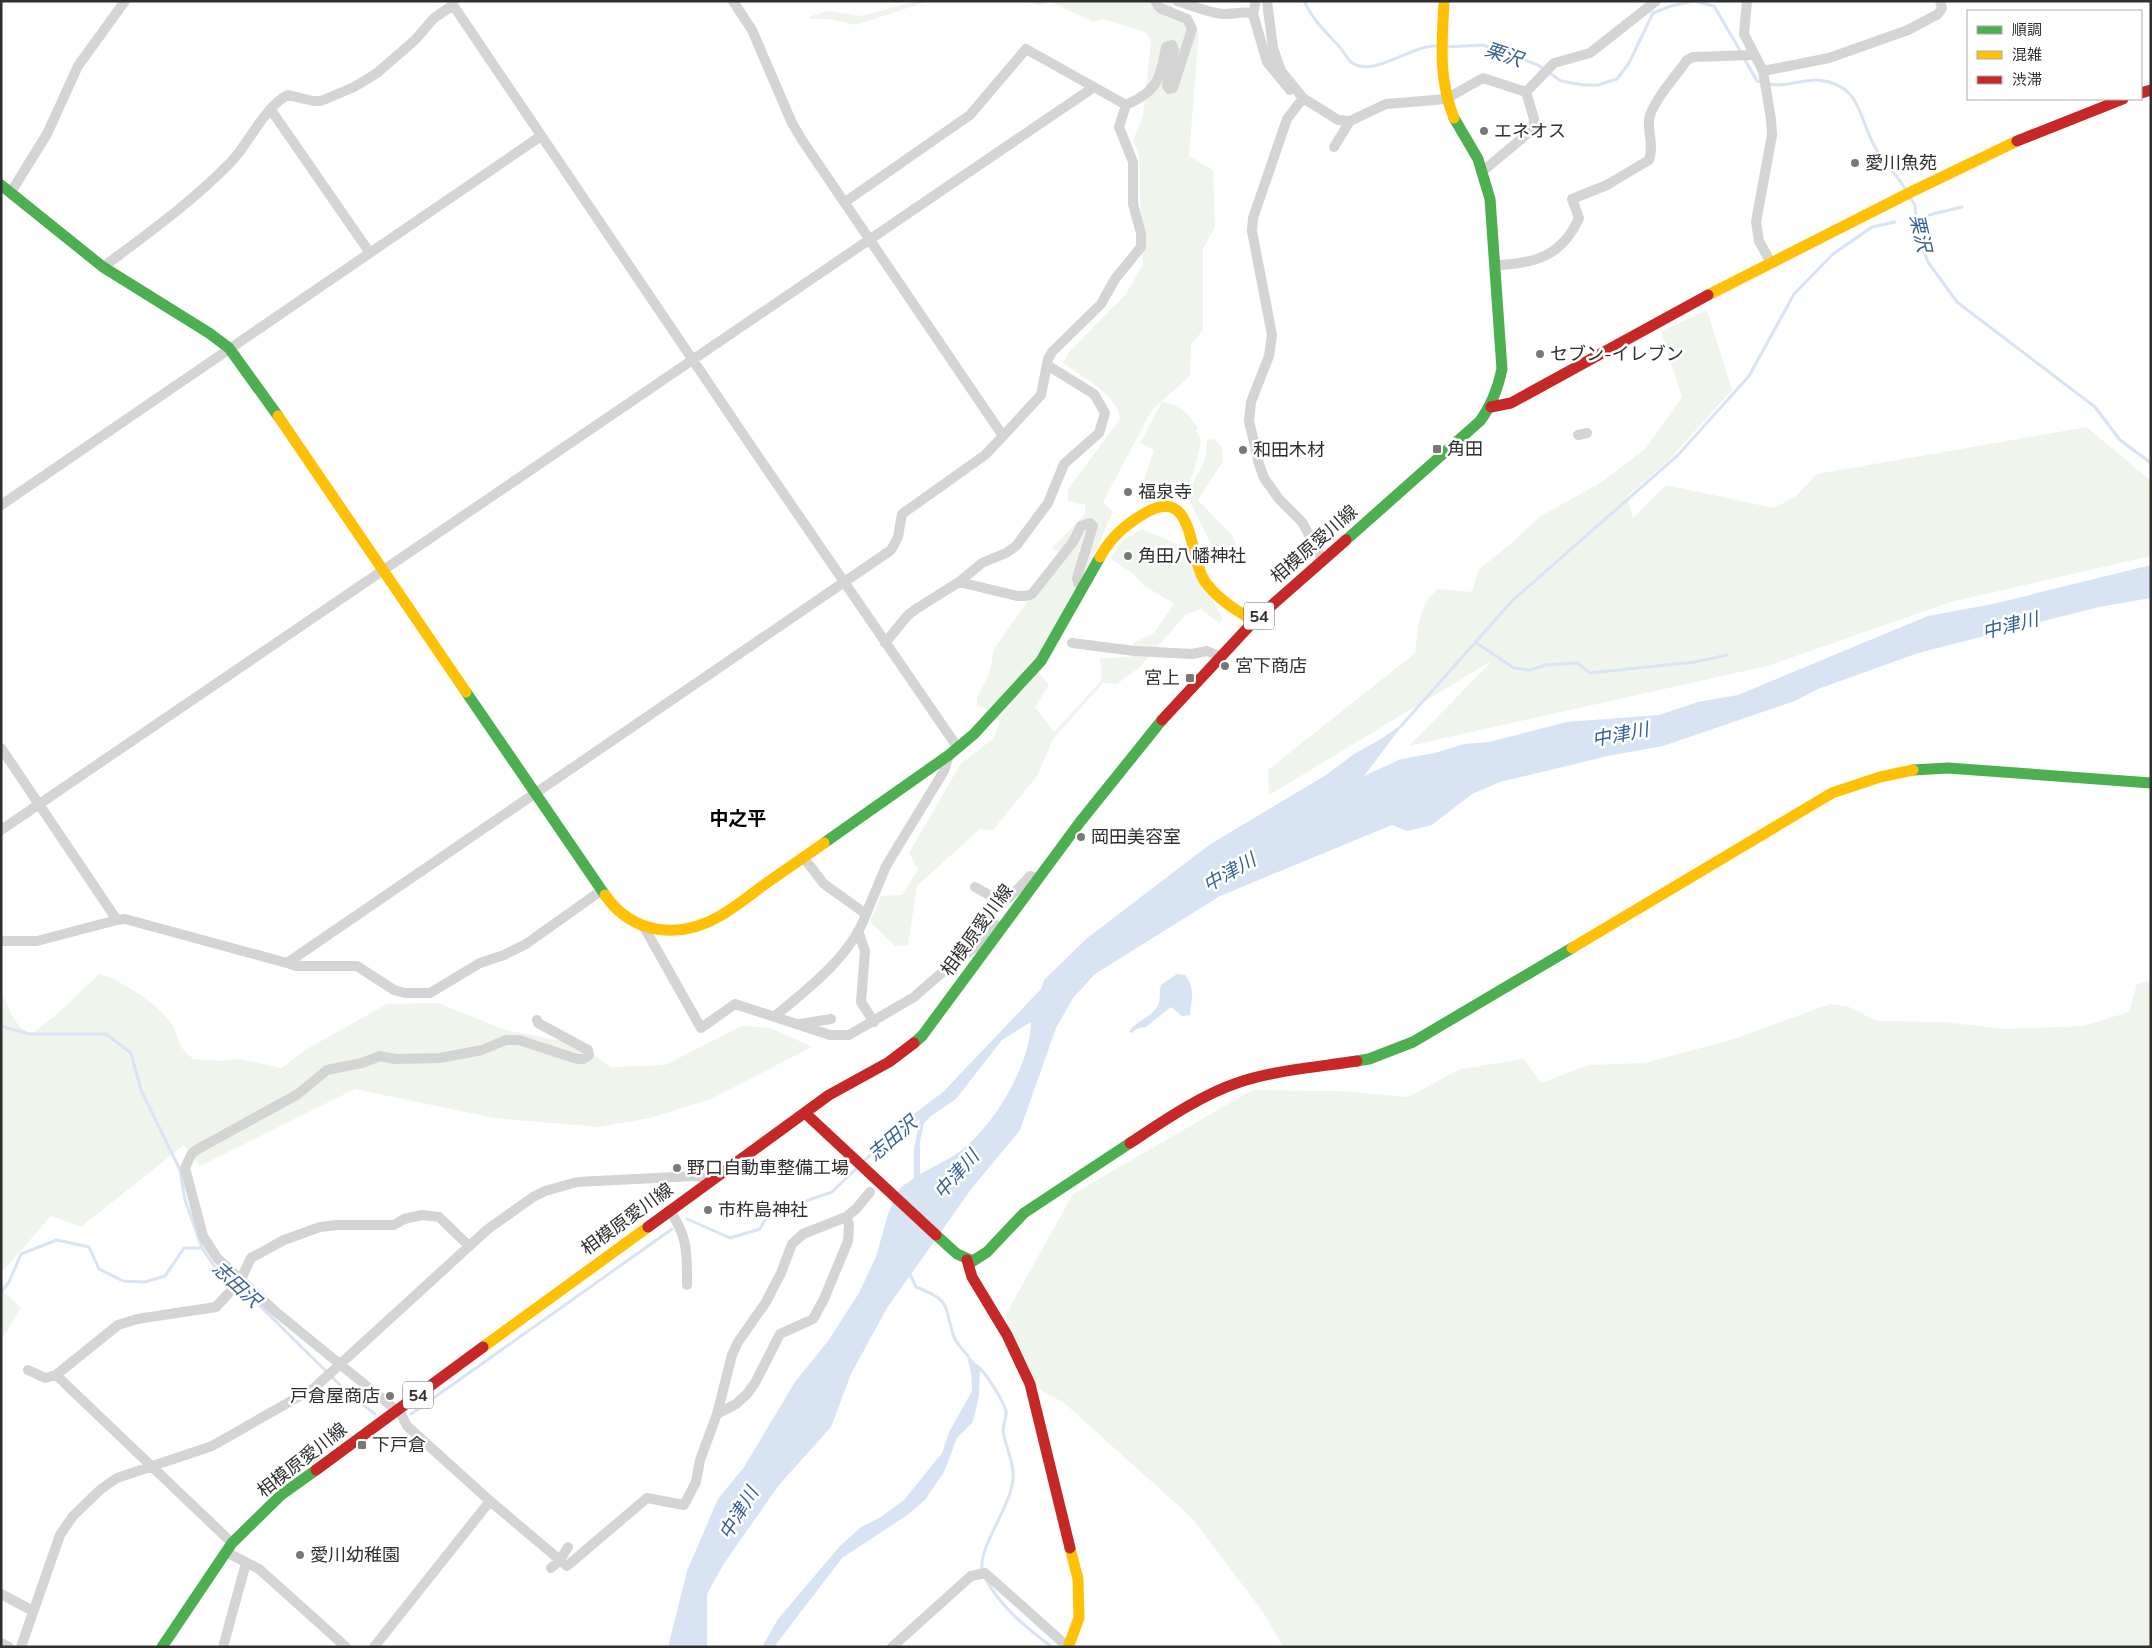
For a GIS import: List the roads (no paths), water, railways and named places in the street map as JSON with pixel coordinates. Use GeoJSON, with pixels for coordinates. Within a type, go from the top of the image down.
{"type":"FeatureCollection","features":[{"type":"Feature","properties":{"kind":"street"},"geometry":{"type":"LineString","coordinates":[[11,192],[47,134],[78,66],[125,1]]}},
{"type":"Feature","properties":{"kind":"street"},"geometry":{"type":"LineString","coordinates":[[733,1],[752,30],[792,123],[1003,436]]}},
{"type":"Feature","properties":{"kind":"street"},"geometry":{"type":"LineString","coordinates":[[287,963],[844,582],[895,545],[902,514],[985,455],[1041,395],[1047,365],[1052,352],[1101,304],[1115,279],[1141,247],[1141,233],[1133,204],[1133,162],[1119,127],[1126,105],[1155,86],[1161,73],[1166,47],[1169,45],[1174,50],[1167,86],[1169,89],[1173,88],[1192,29],[1187,19],[1160,8],[1155,1]]}},
{"type":"Feature","properties":{"kind":"street"},"geometry":{"type":"LineString","coordinates":[[1177,1],[1212,12],[1226,14],[1248,12],[1253,14]]}},
{"type":"Feature","properties":{"kind":"street"},"geometry":{"type":"LineString","coordinates":[[1256,1],[1253,14],[1267,62],[1288,89],[1295,94],[1301,95]]}},
{"type":"Feature","properties":{"kind":"street"},"geometry":{"type":"LineString","coordinates":[[1266,1],[1278,66],[1301,95],[1334,119],[1350,121],[1386,104],[1446,99],[1483,78],[1526,92]]}},
{"type":"Feature","properties":{"kind":"street","name":"相模原愛川線"},"geometry":{"type":"LineString","coordinates":[[162,1647],[202,1583],[229,1547],[281,1495],[669,1210],[841,1087],[888,1064],[910,1049],[922,1036],[1113,778],[1219,656],[1254,620],[1467,434],[1491,407],[1502,369],[1490,199],[1483,171],[1471,146],[1455,121],[1446,99],[1442,79],[1441,52],[1444,1]]}},
{"type":"Feature","properties":{"kind":"street"},"geometry":{"type":"LineString","coordinates":[[1526,92],[1554,62],[1590,53],[1656,1]]}},
{"type":"Feature","properties":{"kind":"street"},"geometry":{"type":"LineString","coordinates":[[1747,1],[1744,34],[1752,55],[1763,73],[1772,135],[1756,231],[1770,263]]}},
{"type":"Feature","properties":{"kind":"street"},"geometry":{"type":"LineString","coordinates":[[1763,73],[1829,58],[1908,30],[1938,14],[1942,8],[1940,1]]}},
{"type":"Feature","properties":{"kind":"street"},"geometry":{"type":"LineString","coordinates":[[103,267],[198,195],[233,160],[277,101],[288,95],[313,101],[322,101],[354,87],[377,73],[415,40],[434,18],[456,3],[542,136],[692,360],[886,643],[954,751]]}},
{"type":"Feature","properties":{"kind":"street"},"geometry":{"type":"LineString","coordinates":[[844,202],[970,115],[1026,49],[1126,105]]}},
{"type":"Feature","properties":{"kind":"street"},"geometry":{"type":"LineString","coordinates":[[1495,265],[1527,262],[1543,258],[1554,252],[1574,228],[1579,218],[1572,200],[1607,185],[1649,160],[1652,150],[1649,120],[1653,109],[1687,60],[1693,57],[1752,55]]}},
{"type":"Feature","properties":{"kind":"street"},"geometry":{"type":"LineString","coordinates":[[1,830],[1094,87]]}},
{"type":"Feature","properties":{"kind":"street"},"geometry":{"type":"LineString","coordinates":[[1483,171],[1533,129],[1534,119],[1526,92]]}},
{"type":"Feature","properties":{"kind":"street"},"geometry":{"type":"LineString","coordinates":[[1301,95],[1287,119],[1253,218],[1252,231],[1272,335],[1269,356],[1251,402],[1249,421],[1264,478],[1280,499],[1302,522],[1322,561]]}},
{"type":"Feature","properties":{"kind":"street"},"geometry":{"type":"LineString","coordinates":[[1491,407],[1511,403],[1585,360],[1918,187],[2013,142],[2120,100]]}},
{"type":"Feature","properties":{"kind":"street"},"geometry":{"type":"LineString","coordinates":[[271,110],[370,253]]}},
{"type":"Feature","properties":{"kind":"street"},"geometry":{"type":"LineString","coordinates":[[1334,147],[1350,121]]}},
{"type":"Feature","properties":{"kind":"street"},"geometry":{"type":"LineString","coordinates":[[1,505],[542,136]]}},
{"type":"Feature","properties":{"kind":"street"},"geometry":{"type":"LineString","coordinates":[[1,184],[103,267],[229,348],[248,372],[602,890],[618,911],[637,925],[676,932],[701,926],[720,916],[954,751],[1033,673],[1057,637],[1104,547],[1120,529],[1150,510],[1168,506],[1177,509],[1184,518],[1200,570],[1209,587],[1225,603],[1254,620]]}},
{"type":"Feature","properties":{"kind":"street"},"geometry":{"type":"LineString","coordinates":[[886,643],[908,616],[959,582],[982,563],[1006,553],[1016,546],[1048,503],[1064,464],[1099,433],[1104,413],[1094,394],[1047,365]]}},
{"type":"Feature","properties":{"kind":"street"},"geometry":{"type":"LineString","coordinates":[[959,582],[1017,596],[1032,594],[1039,588],[1073,542],[1081,526],[1090,522],[1094,526],[1092,535],[1077,578],[1078,583],[1083,585]]}},
{"type":"Feature","properties":{"kind":"street"},"geometry":{"type":"LineString","coordinates":[[1072,643],[1135,651],[1192,654],[1207,651],[1219,656]]}},
{"type":"Feature","properties":{"kind":"street"},"geometry":{"type":"LineString","coordinates":[[1,748],[117,920]]}},
{"type":"Feature","properties":{"kind":"street"},"geometry":{"type":"LineString","coordinates":[[775,1016],[822,977],[858,930],[886,866],[944,771],[954,751]]}},
{"type":"Feature","properties":{"kind":"street"},"geometry":{"type":"LineString","coordinates":[[962,1257],[973,1261],[987,1253],[1002,1233],[1024,1213],[1174,1114],[1203,1098],[1236,1083],[1274,1074],[1369,1059],[1413,1042],[1832,793],[1880,777],[1910,770],[1948,768],[2151,783]]}},
{"type":"Feature","properties":{"kind":"street"},"geometry":{"type":"LineString","coordinates":[[804,858],[824,884],[866,914]]}},
{"type":"Feature","properties":{"kind":"street"},"geometry":{"type":"LineString","coordinates":[[966,936],[1030,876],[1037,879]]}},
{"type":"Feature","properties":{"kind":"street"},"geometry":{"type":"LineString","coordinates":[[975,886],[1003,903]]}},
{"type":"Feature","properties":{"kind":"street"},"geometry":{"type":"LineString","coordinates":[[1,941],[37,941],[125,919],[296,966],[357,966],[394,990],[405,993],[430,993],[480,962],[504,955],[526,944],[602,890]]}},
{"type":"Feature","properties":{"kind":"street"},"geometry":{"type":"LineString","coordinates":[[644,927],[698,1027],[701,1028],[734,1004],[830,1035],[841,1036],[858,1032],[914,997],[953,963],[974,948],[993,924],[1002,927]]}},
{"type":"Feature","properties":{"kind":"street"},"geometry":{"type":"LineString","coordinates":[[858,930],[865,952],[861,1002],[874,1022]]}},
{"type":"Feature","properties":{"kind":"street"},"geometry":{"type":"LineString","coordinates":[[800,1024],[831,1019]]}},
{"type":"Feature","properties":{"kind":"street"},"geometry":{"type":"LineString","coordinates":[[537,1020],[538,1023],[588,1050],[589,1055],[583,1059],[577,1059],[519,1040],[511,1040],[482,1050],[440,1058],[373,1057],[362,1063],[322,1072],[298,1094],[192,1152],[185,1168],[203,1236],[217,1258],[276,1312],[302,1332],[337,1367],[401,1414],[407,1426],[490,1501],[567,1566],[647,1498],[684,1505],[696,1482],[700,1460],[717,1414],[732,1355],[738,1342],[766,1302],[782,1273],[792,1244],[811,1230],[846,1217],[856,1209],[870,1192]]}},
{"type":"Feature","properties":{"kind":"street"},"geometry":{"type":"LineString","coordinates":[[805,1113],[962,1257],[1007,1335],[1030,1384],[1078,1579],[1079,1618],[1069,1646],[1037,1621],[985,1573],[971,1576],[892,1647]]}},
{"type":"Feature","properties":{"kind":"street"},"geometry":{"type":"LineString","coordinates":[[22,1647],[60,1535],[73,1516],[117,1478],[212,1446],[314,1388],[488,1229],[533,1198],[557,1187],[595,1180],[695,1176],[711,1180]]}},
{"type":"Feature","properties":{"kind":"street"},"geometry":{"type":"LineString","coordinates":[[669,1210],[681,1227],[687,1285]]}},
{"type":"Feature","properties":{"kind":"street"},"geometry":{"type":"LineString","coordinates":[[28,1370],[45,1378],[56,1375],[118,1325],[137,1319],[216,1307],[240,1280],[251,1258],[284,1240],[328,1226],[394,1225],[404,1219],[422,1215],[439,1217],[470,1246]]}},
{"type":"Feature","properties":{"kind":"street"},"geometry":{"type":"LineString","coordinates":[[717,1414],[736,1404],[747,1394],[755,1383],[780,1334],[813,1319],[824,1299],[848,1241],[849,1224],[846,1217]]}},
{"type":"Feature","properties":{"kind":"street"},"geometry":{"type":"LineString","coordinates":[[56,1375],[150,1466],[229,1547],[246,1562],[259,1569],[346,1647]]}},
{"type":"Feature","properties":{"kind":"street"},"geometry":{"type":"LineString","coordinates":[[374,1647],[490,1501]]}},
{"type":"Feature","properties":{"kind":"street"},"geometry":{"type":"LineString","coordinates":[[552,1568],[560,1560],[568,1547]]}},
{"type":"Feature","properties":{"kind":"street"},"geometry":{"type":"LineString","coordinates":[[223,1647],[246,1562]]}},
{"type":"Feature","properties":{"kind":"street"},"geometry":{"type":"LineString","coordinates":[[1,1594],[33,1611]]}},
{"type":"Feature","properties":{"kind":"street"},"geometry":{"type":"LineString","coordinates":[[1,1643],[9,1647]]}},
{"type":"Feature","properties":{"kind":"water","name":"中津川"},"geometry":{"type":"Polygon","coordinates":[[[2151,565],[2151,598],[2099,607],[1918,653],[1818,689],[1795,701],[1663,746],[1608,756],[1500,782],[1472,794],[1432,825],[1407,831],[1392,825],[1220,896],[1095,974],[1073,998],[1056,1028],[1020,1130],[972,1188],[887,1308],[851,1374],[831,1427],[779,1485],[723,1565],[707,1594],[707,1647],[668,1647],[687,1571],[718,1499],[744,1467],[795,1382],[828,1341],[859,1293],[876,1257],[888,1214],[900,1188],[914,1178],[914,1148],[920,1119],[873,1152],[911,1116],[943,1092],[1041,989],[1044,980],[1086,939],[1209,845],[1326,775],[1354,754],[1404,723],[1364,776],[1401,759],[1435,753],[1464,744],[1489,742],[1566,722],[1659,715],[1698,702],[1738,695],[1928,616],[1993,604],[2151,565]],[[1031,1022],[1002,1040],[956,1099],[924,1123],[920,1142],[920,1174],[958,1153],[987,1124],[1009,1092],[1018,1074],[1029,1039],[1031,1022]]]}},
{"type":"Feature","properties":{"kind":"water"},"geometry":{"type":"Polygon","coordinates":[[[1177,974],[1185,975],[1191,985],[1190,1015],[1182,1016],[1171,1007],[1146,1027],[1139,1028],[1131,1033],[1129,1032],[1155,1009],[1159,1003],[1161,985],[1177,974]]]}},
{"type":"Feature","properties":{"kind":"water"},"geometry":{"type":"Polygon","coordinates":[[[966,1353],[980,1368],[979,1396],[973,1422],[957,1438],[944,1472],[925,1500],[906,1516],[842,1558],[774,1647],[762,1647],[778,1619],[840,1546],[861,1527],[881,1517],[904,1500],[942,1453],[949,1432],[972,1391],[971,1372],[966,1353]]]}},
{"type":"Feature","properties":{"kind":"waterway","name":"栗沢"},"geometry":{"type":"LineString","coordinates":[[1304,1],[1315,19],[1349,60],[1360,66],[1381,64],[1416,50],[1436,46]]}},
{"type":"Feature","properties":{"kind":"waterway","name":"栗沢"},"geometry":{"type":"LineString","coordinates":[[1445,47],[1483,45],[1538,65],[1561,81],[1584,85],[1598,85],[1617,79],[1629,63],[1653,13],[1671,6],[1693,1]]}},
{"type":"Feature","properties":{"kind":"waterway","name":"栗沢"},"geometry":{"type":"LineString","coordinates":[[1694,1],[1714,6],[1741,52]]}},
{"type":"Feature","properties":{"kind":"waterway","name":"栗沢"},"geometry":{"type":"LineString","coordinates":[[1744,58],[1757,81],[1762,82]]}},
{"type":"Feature","properties":{"kind":"waterway","name":"栗沢"},"geometry":{"type":"LineString","coordinates":[[1768,84],[1781,85],[1818,80],[1833,83],[1844,89],[1858,106],[1871,140],[1878,152],[1906,190]]}},
{"type":"Feature","properties":{"kind":"waterway","name":"栗沢"},"geometry":{"type":"LineString","coordinates":[[1910,197],[1915,205],[1917,234],[1928,262],[1957,302],[2095,407],[2120,440],[2151,463]]}},
{"type":"Feature","properties":{"kind":"waterway"},"geometry":{"type":"LineString","coordinates":[[1929,215],[1962,207]]}},
{"type":"Feature","properties":{"kind":"waterway"},"geometry":{"type":"LineString","coordinates":[[1401,726],[1512,601],[1678,455],[1749,376],[1794,294],[1833,254],[1872,227],[1895,222]]}},
{"type":"Feature","properties":{"kind":"waterway"},"geometry":{"type":"LineString","coordinates":[[1475,642],[1514,668],[1530,670],[1545,665],[1577,663],[1590,673],[1695,662],[1727,655]]}},
{"type":"Feature","properties":{"kind":"waterway"},"geometry":{"type":"LineString","coordinates":[[1,1026],[29,1034],[106,1034],[131,1053],[141,1090],[180,1170],[185,1200],[202,1248],[218,1272],[250,1296],[348,1393],[375,1414]]}},
{"type":"Feature","properties":{"kind":"waterway","name":"志田沢"},"geometry":{"type":"LineString","coordinates":[[864,1161],[889,1138]]}},
{"type":"Feature","properties":{"kind":"waterway","name":"志田沢"},"geometry":{"type":"LineString","coordinates":[[687,1219],[730,1238],[760,1229],[768,1214],[832,1192],[858,1167]]}},
{"type":"Feature","properties":{"kind":"waterway","name":"志田沢"},"geometry":{"type":"LineString","coordinates":[[411,1414],[672,1229]]}},
{"type":"Feature","properties":{"kind":"waterway","name":"志田沢"},"geometry":{"type":"LineString","coordinates":[[1,1292],[9,1282],[21,1254],[57,1240],[89,1247],[99,1269],[123,1281],[145,1282],[165,1276],[184,1248],[202,1248]]}},
{"type":"Feature","properties":{"kind":"waterway"},"geometry":{"type":"LineString","coordinates":[[909,1272],[916,1287],[941,1300],[947,1310],[955,1339],[968,1356]]}},
{"type":"Feature","properties":{"kind":"waterway"},"geometry":{"type":"LineString","coordinates":[[977,1366],[994,1387],[1006,1411],[1003,1430],[1013,1473],[1011,1490],[984,1553],[983,1572]]}},
{"type":"Feature","properties":{"kind":"waterway"},"geometry":{"type":"LineString","coordinates":[[985,1578],[998,1598],[1014,1616],[1052,1647]]}},
{"type":"Feature","properties":{"kind":"place","name":"エネオス"},"geometry":{"type":"Point","coordinates":[1484,131]}},
{"type":"Feature","properties":{"kind":"place","name":"愛川魚苑"},"geometry":{"type":"Point","coordinates":[1855,163]}},
{"type":"Feature","properties":{"kind":"place","name":"セブン-イレブン"},"geometry":{"type":"Point","coordinates":[1540,354]}},
{"type":"Feature","properties":{"kind":"place","name":"角田"},"geometry":{"type":"Point","coordinates":[1437,449]}},
{"type":"Feature","properties":{"kind":"place","name":"和田木材"},"geometry":{"type":"Point","coordinates":[1243,450]}},
{"type":"Feature","properties":{"kind":"place","name":"福泉寺"},"geometry":{"type":"Point","coordinates":[1128,492]}},
{"type":"Feature","properties":{"kind":"place","name":"角田八幡神社"},"geometry":{"type":"Point","coordinates":[1128,556]}},
{"type":"Feature","properties":{"kind":"place","name":"宮下商店"},"geometry":{"type":"Point","coordinates":[1225,666]}},
{"type":"Feature","properties":{"kind":"place","name":"宮上"},"geometry":{"type":"Point","coordinates":[1190,678]}},
{"type":"Feature","properties":{"kind":"place","name":"岡田美容室"},"geometry":{"type":"Point","coordinates":[1081,837]}},
{"type":"Feature","properties":{"kind":"place","name":"野口自動車整備工場"},"geometry":{"type":"Point","coordinates":[677,1168]}},
{"type":"Feature","properties":{"kind":"place","name":"市杵島神社"},"geometry":{"type":"Point","coordinates":[708,1210]}},
{"type":"Feature","properties":{"kind":"place","name":"戸倉屋商店"},"geometry":{"type":"Point","coordinates":[390,1396]}},
{"type":"Feature","properties":{"kind":"place","name":"下戸倉"},"geometry":{"type":"Point","coordinates":[362,1445]}},
{"type":"Feature","properties":{"kind":"place","name":"愛川幼稚園"},"geometry":{"type":"Point","coordinates":[300,1555]}},
{"type":"Feature","properties":{"kind":"district","name":"中之平"},"geometry":{"type":"Point","coordinates":[738,818]}}]}
